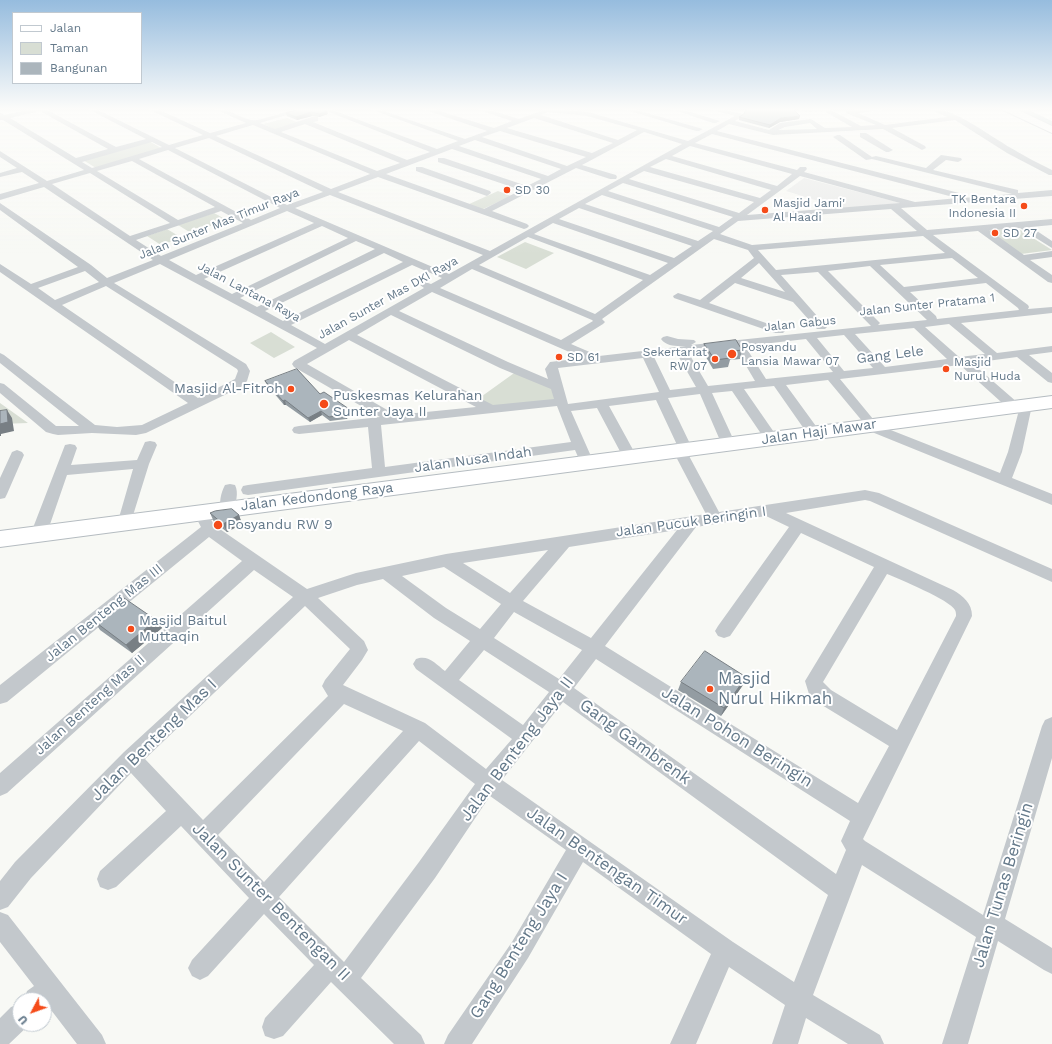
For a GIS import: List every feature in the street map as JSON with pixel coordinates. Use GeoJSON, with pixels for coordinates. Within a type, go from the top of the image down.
{"type":"FeatureCollection","features":[{"type":"Feature","properties":{"kind":"street","name":"Jalan Lantana Raya"},"geometry":{"type":"LineString","coordinates":[[2,157],[45,183],[160,260],[257,312],[328,346]]}},
{"type":"Feature","properties":{"kind":"street"},"geometry":{"type":"LineString","coordinates":[[68,157],[177,223]]}},
{"type":"Feature","properties":{"kind":"street"},"geometry":{"type":"LineString","coordinates":[[75,161],[91,157]]}},
{"type":"Feature","properties":{"kind":"street"},"geometry":{"type":"LineString","coordinates":[[0,197],[136,157]]}},
{"type":"Feature","properties":{"kind":"street"},"geometry":{"type":"LineString","coordinates":[[186,157],[287,208],[445,276],[650,157]]}},
{"type":"Feature","properties":{"kind":"street"},"geometry":{"type":"LineString","coordinates":[[259,157],[335,190],[490,251]]}},
{"type":"Feature","properties":{"kind":"street"},"geometry":{"type":"LineString","coordinates":[[267,157],[335,190]]}},
{"type":"Feature","properties":{"kind":"street"},"geometry":{"type":"LineString","coordinates":[[335,157],[377,174],[464,204],[651,279]]}},
{"type":"Feature","properties":{"kind":"street"},"geometry":{"type":"LineString","coordinates":[[392,157],[407,163]]}},
{"type":"Feature","properties":{"kind":"street","name":"Jalan Sunter Mas Timur Raya"},"geometry":{"type":"LineString","coordinates":[[54,304],[287,208],[424,157]]}},
{"type":"Feature","properties":{"kind":"street"},"geometry":{"type":"LineString","coordinates":[[394,179],[449,157]]}},
{"type":"Feature","properties":{"kind":"street"},"geometry":{"type":"LineString","coordinates":[[481,157],[549,179]]}},
{"type":"Feature","properties":{"kind":"street"},"geometry":{"type":"LineString","coordinates":[[538,157],[613,177]]}},
{"type":"Feature","properties":{"kind":"street"},"geometry":{"type":"LineString","coordinates":[[484,212],[591,157]]}},
{"type":"Feature","properties":{"kind":"street"},"geometry":{"type":"LineString","coordinates":[[526,230],[553,220],[663,157]]}},
{"type":"Feature","properties":{"kind":"street"},"geometry":{"type":"LineString","coordinates":[[666,157],[778,189]]}},
{"type":"Feature","properties":{"kind":"street"},"geometry":{"type":"LineString","coordinates":[[738,157],[914,204]]}},
{"type":"Feature","properties":{"kind":"street"},"geometry":{"type":"LineString","coordinates":[[803,157],[972,200]]}},
{"type":"Feature","properties":{"kind":"street"},"geometry":{"type":"LineString","coordinates":[[871,157],[1009,190],[1023,195]]}},
{"type":"Feature","properties":{"kind":"street"},"geometry":{"type":"LineString","coordinates":[[928,170],[945,157],[958,160]]}},
{"type":"Feature","properties":{"kind":"street"},"geometry":{"type":"LineString","coordinates":[[1021,157],[1052,173]]}},
{"type":"Feature","properties":{"kind":"street"},"geometry":{"type":"LineString","coordinates":[[132,158],[250,223]]}},
{"type":"Feature","properties":{"kind":"street"},"geometry":{"type":"LineString","coordinates":[[441,160],[527,189]]}},
{"type":"Feature","properties":{"kind":"street"},"geometry":{"type":"LineString","coordinates":[[596,318],[738,218],[815,160]]}},
{"type":"Feature","properties":{"kind":"street"},"geometry":{"type":"LineString","coordinates":[[643,168],[761,201]]}},
{"type":"Feature","properties":{"kind":"street"},"geometry":{"type":"LineString","coordinates":[[0,175],[23,169]]}},
{"type":"Feature","properties":{"kind":"street"},"geometry":{"type":"LineString","coordinates":[[413,172],[487,193]]}},
{"type":"Feature","properties":{"kind":"street"},"geometry":{"type":"LineString","coordinates":[[622,180],[738,218],[1052,193]]}},
{"type":"Feature","properties":{"kind":"street"},"geometry":{"type":"LineString","coordinates":[[464,204],[507,182]]}},
{"type":"Feature","properties":{"kind":"street"},"geometry":{"type":"LineString","coordinates":[[601,192],[716,233],[751,248],[821,328]]}},
{"type":"Feature","properties":{"kind":"street"},"geometry":{"type":"LineString","coordinates":[[578,205],[699,245]]}},
{"type":"Feature","properties":{"kind":"street"},"geometry":{"type":"LineString","coordinates":[[0,206],[106,282],[242,367],[244,371],[241,381],[237,384],[146,429],[136,431],[92,429],[58,431],[51,429],[0,388]]}},
{"type":"Feature","properties":{"kind":"street"},"geometry":{"type":"LineString","coordinates":[[894,206],[926,234],[987,280]]}},
{"type":"Feature","properties":{"kind":"street"},"geometry":{"type":"LineString","coordinates":[[128,240],[221,208]]}},
{"type":"Feature","properties":{"kind":"street"},"geometry":{"type":"LineString","coordinates":[[553,220],[675,262]]}},
{"type":"Feature","properties":{"kind":"street"},"geometry":{"type":"LineString","coordinates":[[751,248],[1052,222]]}},
{"type":"Feature","properties":{"kind":"street"},"geometry":{"type":"LineString","coordinates":[[196,279],[322,223]]}},
{"type":"Feature","properties":{"kind":"street"},"geometry":{"type":"LineString","coordinates":[[1022,225],[1052,245]]}},
{"type":"Feature","properties":{"kind":"street"},"geometry":{"type":"LineString","coordinates":[[980,228],[1052,280]]}},
{"type":"Feature","properties":{"kind":"street"},"geometry":{"type":"LineString","coordinates":[[232,298],[355,238]]}},
{"type":"Feature","properties":{"kind":"street"},"geometry":{"type":"LineString","coordinates":[[257,312],[382,250]]}},
{"type":"Feature","properties":{"kind":"street","name":"Jalan Sunter Mas DKI Raya"},"geometry":{"type":"LineString","coordinates":[[393,420],[298,364],[391,311],[427,286],[445,276],[472,266],[490,251]]}},
{"type":"Feature","properties":{"kind":"street"},"geometry":{"type":"LineString","coordinates":[[1022,258],[1052,254]]}},
{"type":"Feature","properties":{"kind":"street"},"geometry":{"type":"LineString","coordinates":[[773,273],[954,255]]}},
{"type":"Feature","properties":{"kind":"street"},"geometry":{"type":"LineString","coordinates":[[702,304],[760,258]]}},
{"type":"Feature","properties":{"kind":"street"},"geometry":{"type":"LineString","coordinates":[[283,325],[410,262]]}},
{"type":"Feature","properties":{"kind":"street"},"geometry":{"type":"LineString","coordinates":[[873,264],[932,318]]}},
{"type":"Feature","properties":{"kind":"street"},"geometry":{"type":"LineString","coordinates":[[0,266],[198,404]]}},
{"type":"Feature","properties":{"kind":"street"},"geometry":{"type":"LineString","coordinates":[[472,266],[596,318],[599,322],[561,345]]}},
{"type":"Feature","properties":{"kind":"street"},"geometry":{"type":"LineString","coordinates":[[31,287],[87,267]]}},
{"type":"Feature","properties":{"kind":"street"},"geometry":{"type":"LineString","coordinates":[[821,269],[874,323]]}},
{"type":"Feature","properties":{"kind":"street"},"geometry":{"type":"LineString","coordinates":[[734,278],[798,300]]}},
{"type":"Feature","properties":{"kind":"street"},"geometry":{"type":"LineString","coordinates":[[902,290],[987,280]]}},
{"type":"Feature","properties":{"kind":"street","name":"Jalan Sunter Pratama 1"},"geometry":{"type":"LineString","coordinates":[[667,339],[676,343],[682,343],[779,331],[932,318],[1024,307],[987,280]]}},
{"type":"Feature","properties":{"kind":"street"},"geometry":{"type":"LineString","coordinates":[[328,346],[325,340],[326,338],[427,286],[561,345],[599,360]]}},
{"type":"Feature","properties":{"kind":"street"},"geometry":{"type":"LineString","coordinates":[[678,296],[779,331]]}},
{"type":"Feature","properties":{"kind":"street","name":"Jalan Gabus"},"geometry":{"type":"LineString","coordinates":[[556,387],[551,369],[552,367],[738,343],[1052,310]]}},
{"type":"Feature","properties":{"kind":"street"},"geometry":{"type":"LineString","coordinates":[[391,311],[504,365],[556,387],[583,454]]}},
{"type":"Feature","properties":{"kind":"street"},"geometry":{"type":"LineString","coordinates":[[952,321],[994,356]]}},
{"type":"Feature","properties":{"kind":"street"},"geometry":{"type":"LineString","coordinates":[[916,324],[959,361],[1025,410],[1015,452],[1004,481]]}},
{"type":"Feature","properties":{"kind":"street"},"geometry":{"type":"LineString","coordinates":[[847,332],[882,371]]}},
{"type":"Feature","properties":{"kind":"street"},"geometry":{"type":"LineString","coordinates":[[349,335],[490,409]]}},
{"type":"Feature","properties":{"kind":"street"},"geometry":{"type":"LineString","coordinates":[[810,336],[869,425],[1052,500]]}},
{"type":"Feature","properties":{"kind":"street"},"geometry":{"type":"LineString","coordinates":[[738,343],[763,384]]}},
{"type":"Feature","properties":{"kind":"street","name":"Gang Lele"},"geometry":{"type":"LineString","coordinates":[[299,430],[490,409],[601,403],[704,390],[882,371],[1052,349]]}},
{"type":"Feature","properties":{"kind":"street"},"geometry":{"type":"LineString","coordinates":[[681,350],[704,390],[729,445]]}},
{"type":"Feature","properties":{"kind":"street"},"geometry":{"type":"LineString","coordinates":[[1018,353],[1052,379]]}},
{"type":"Feature","properties":{"kind":"street"},"geometry":{"type":"LineString","coordinates":[[646,354],[683,450],[714,518]]}},
{"type":"Feature","properties":{"kind":"street"},"geometry":{"type":"LineString","coordinates":[[0,357],[92,429]]}},
{"type":"Feature","properties":{"kind":"street"},"geometry":{"type":"LineString","coordinates":[[778,383],[814,432]]}},
{"type":"Feature","properties":{"kind":"street"},"geometry":{"type":"LineString","coordinates":[[736,387],[771,438]]}},
{"type":"Feature","properties":{"kind":"street"},"geometry":{"type":"LineString","coordinates":[[0,399],[32,425],[42,422]]}},
{"type":"Feature","properties":{"kind":"street","name":"Jalan Haji Mawar"},"geometry":{"type":"LineString","coordinates":[[583,454],[630,457],[1052,402]]}},
{"type":"Feature","properties":{"kind":"street"},"geometry":{"type":"LineString","coordinates":[[601,403],[630,457]]}},
{"type":"Feature","properties":{"kind":"street"},"geometry":{"type":"LineString","coordinates":[[374,422],[379,473]]}},
{"type":"Feature","properties":{"kind":"street"},"geometry":{"type":"LineString","coordinates":[[125,521],[142,464],[150,445]]}},
{"type":"Feature","properties":{"kind":"street"},"geometry":{"type":"LineString","coordinates":[[39,533],[70,448]]}},
{"type":"Feature","properties":{"kind":"street","name":"Jalan Nusa Indah"},"geometry":{"type":"LineString","coordinates":[[248,490],[379,473],[583,454]]}},
{"type":"Feature","properties":{"kind":"street","name":"Jalan Kedondong Raya"},"geometry":{"type":"LineString","coordinates":[[0,538],[125,521],[204,520],[228,499],[583,454]]}},
{"type":"Feature","properties":{"kind":"street"},"geometry":{"type":"LineString","coordinates":[[0,494],[16,455]]}},
{"type":"Feature","properties":{"kind":"street"},"geometry":{"type":"LineString","coordinates":[[62,471],[142,464]]}},
{"type":"Feature","properties":{"kind":"street","name":"Jalan Pucuk Beringin I"},"geometry":{"type":"LineString","coordinates":[[312,594],[356,579],[446,560],[865,495],[874,497],[1052,576]]}},
{"type":"Feature","properties":{"kind":"street"},"geometry":{"type":"LineString","coordinates":[[769,511],[947,595],[961,605],[964,611],[964,616],[901,743],[862,817],[852,841],[857,849],[1052,962]]}},
{"type":"Feature","properties":{"kind":"street"},"geometry":{"type":"LineString","coordinates":[[204,520],[253,562],[312,594],[358,646],[359,650],[331,686],[342,694],[204,834]]}},
{"type":"Feature","properties":{"kind":"street","name":"Jalan Benteng Mas III"},"geometry":{"type":"LineString","coordinates":[[0,696],[204,520]]}},
{"type":"Feature","properties":{"kind":"street","name":"Jalan Benteng Jaya II"},"geometry":{"type":"LineString","coordinates":[[274,1027],[338,971],[427,870],[488,782],[526,737],[691,522]]}},
{"type":"Feature","properties":{"kind":"street"},"geometry":{"type":"LineString","coordinates":[[724,631],[798,526]]}},
{"type":"Feature","properties":{"kind":"street"},"geometry":{"type":"LineString","coordinates":[[448,682],[482,639],[565,541]]}},
{"type":"Feature","properties":{"kind":"street","name":"Jalan Pohon Beringin"},"geometry":{"type":"LineString","coordinates":[[446,560],[512,603],[593,648],[862,817]]}},
{"type":"Feature","properties":{"kind":"street","name":"Jalan Benteng Mas II"},"geometry":{"type":"LineString","coordinates":[[0,786],[222,587],[253,562]]}},
{"type":"Feature","properties":{"kind":"street"},"geometry":{"type":"LineString","coordinates":[[883,566],[814,681],[815,688],[824,696],[901,743]]}},
{"type":"Feature","properties":{"kind":"street","name":"Gang Gambrenk"},"geometry":{"type":"LineString","coordinates":[[385,572],[440,613],[562,690],[841,892]]}},
{"type":"Feature","properties":{"kind":"street","name":"Jalan Benteng Mas I"},"geometry":{"type":"LineString","coordinates":[[0,899],[23,870],[131,759],[312,594]]}},
{"type":"Feature","properties":{"kind":"street"},"geometry":{"type":"LineString","coordinates":[[422,664],[526,737]]}},
{"type":"Feature","properties":{"kind":"street","name":"Jalan Bentengan Timur"},"geometry":{"type":"LineString","coordinates":[[342,694],[418,729],[488,782],[725,950],[799,1000],[870,1044]]}},
{"type":"Feature","properties":{"kind":"street"},"geometry":{"type":"LineString","coordinates":[[200,968],[418,729]]}},
{"type":"Feature","properties":{"kind":"street","name":"Jalan Tunas Beringin"},"geometry":{"type":"LineString","coordinates":[[955,1044],[1051,733]]}},
{"type":"Feature","properties":{"kind":"street","name":"Jalan Sunter Bentengan II"},"geometry":{"type":"LineString","coordinates":[[131,759],[264,898],[412,1044]]}},
{"type":"Feature","properties":{"kind":"street"},"geometry":{"type":"LineString","coordinates":[[108,879],[181,810]]}},
{"type":"Feature","properties":{"kind":"street","name":"Gang Benteng Jaya I"},"geometry":{"type":"LineString","coordinates":[[457,1044],[520,950],[580,847]]}},
{"type":"Feature","properties":{"kind":"street"},"geometry":{"type":"LineString","coordinates":[[785,1044],[799,1000],[857,849]]}},
{"type":"Feature","properties":{"kind":"street"},"geometry":{"type":"LineString","coordinates":[[0,924],[43,992]]}},
{"type":"Feature","properties":{"kind":"street"},"geometry":{"type":"LineString","coordinates":[[683,1044],[725,950]]}},
{"type":"Feature","properties":{"kind":"street"},"geometry":{"type":"LineString","coordinates":[[52,1002],[93,1044]]}},
{"type":"Feature","properties":{"kind":"street"},"geometry":{"type":"LineString","coordinates":[[0,1035],[12,1024]]}},
{"type":"Feature","properties":{"kind":"shaded area"},"geometry":{"type":"Polygon","coordinates":[[[804,178],[901,203],[834,210],[828,204],[786,191],[804,178]]]}},
{"type":"Feature","properties":{"kind":"green space"},"geometry":{"type":"Polygon","coordinates":[[[94,157],[133,157],[96,168],[83,160],[94,157]]]}},
{"type":"Feature","properties":{"kind":"green space"},"geometry":{"type":"Polygon","coordinates":[[[498,191],[511,196],[481,210],[467,205],[498,191]]]}},
{"type":"Feature","properties":{"kind":"green space"},"geometry":{"type":"Polygon","coordinates":[[[214,213],[227,220],[191,233],[178,225],[214,213]]]}},
{"type":"Feature","properties":{"kind":"green space"},"geometry":{"type":"Polygon","coordinates":[[[1014,226],[1052,250],[1021,254],[984,229],[1014,226]]]}},
{"type":"Feature","properties":{"kind":"green space"},"geometry":{"type":"Polygon","coordinates":[[[167,229],[182,238],[161,245],[147,236],[167,229]]]}},
{"type":"Feature","properties":{"kind":"green space"},"geometry":{"type":"Polygon","coordinates":[[[525,242],[554,253],[526,269],[497,257],[525,242]]]}},
{"type":"Feature","properties":{"kind":"green space"},"geometry":{"type":"Polygon","coordinates":[[[271,332],[295,347],[274,358],[250,343],[271,332]]]}},
{"type":"Feature","properties":{"kind":"green space"},"geometry":{"type":"Polygon","coordinates":[[[517,371],[553,388],[558,400],[491,407],[478,399],[517,371]]]}},
{"type":"Feature","properties":{"kind":"green space"},"geometry":{"type":"Polygon","coordinates":[[[0,403],[28,423],[0,424],[0,403]]]}},
{"type":"Feature","properties":{"kind":"building"},"geometry":{"type":"Polygon","coordinates":[[[736,340],[742,350],[726,352],[730,358],[715,360],[704,344],[736,340]]]}},
{"type":"Feature","properties":{"kind":"building"},"geometry":{"type":"Polygon","coordinates":[[[297,369],[320,394],[324,392],[352,411],[345,415],[329,417],[321,411],[308,418],[285,400],[283,401],[265,381],[297,369]]]}},
{"type":"Feature","properties":{"kind":"building"},"geometry":{"type":"Polygon","coordinates":[[[7,410],[8,422],[0,424],[0,411],[7,410]]]}},
{"type":"Feature","properties":{"kind":"building"},"geometry":{"type":"Polygon","coordinates":[[[232,509],[239,515],[223,524],[210,513],[215,511],[232,509]]]}},
{"type":"Feature","properties":{"kind":"building","name":"Masjid Baitul Muttaqin"},"geometry":{"type":"Polygon","coordinates":[[[124,598],[156,620],[126,645],[94,621],[124,598]]]}},
{"type":"Feature","properties":{"kind":"building","name":"Masjid Nurul Hikmah"},"geometry":{"type":"Polygon","coordinates":[[[705,651],[746,677],[724,708],[681,682],[705,651]]]}},
{"type":"Feature","properties":{"kind":"place","name":"SD 30"},"geometry":{"type":"Point","coordinates":[507,190]}},
{"type":"Feature","properties":{"kind":"place","name":"TK Bentara Indonesia II"},"geometry":{"type":"Point","coordinates":[1024,206]}},
{"type":"Feature","properties":{"kind":"place","name":"Masjid Jami' Al Haadi"},"geometry":{"type":"Point","coordinates":[765,210]}},
{"type":"Feature","properties":{"kind":"place","name":"SD 27"},"geometry":{"type":"Point","coordinates":[995,233]}},
{"type":"Feature","properties":{"kind":"place","name":"Posyandu Lansia Mawar 07"},"geometry":{"type":"Point","coordinates":[732,354]}},
{"type":"Feature","properties":{"kind":"place","name":"SD 61"},"geometry":{"type":"Point","coordinates":[559,357]}},
{"type":"Feature","properties":{"kind":"place","name":"Sekertariat RW 07"},"geometry":{"type":"Point","coordinates":[715,359]}},
{"type":"Feature","properties":{"kind":"place","name":"Masjid Nurul Huda"},"geometry":{"type":"Point","coordinates":[946,369]}},
{"type":"Feature","properties":{"kind":"place","name":"Masjid Al-Fitroh"},"geometry":{"type":"Point","coordinates":[291,389]}},
{"type":"Feature","properties":{"kind":"place","name":"Puskesmas Kelurahan Sunter Jaya II"},"geometry":{"type":"Point","coordinates":[324,404]}},
{"type":"Feature","properties":{"kind":"place","name":"Posyandu RW 9"},"geometry":{"type":"Point","coordinates":[218,525]}},
{"type":"Feature","properties":{"kind":"place","name":"Masjid Baitul Muttaqin"},"geometry":{"type":"Point","coordinates":[131,629]}},
{"type":"Feature","properties":{"kind":"place","name":"Masjid Nurul Hikmah"},"geometry":{"type":"Point","coordinates":[710,689]}}]}
